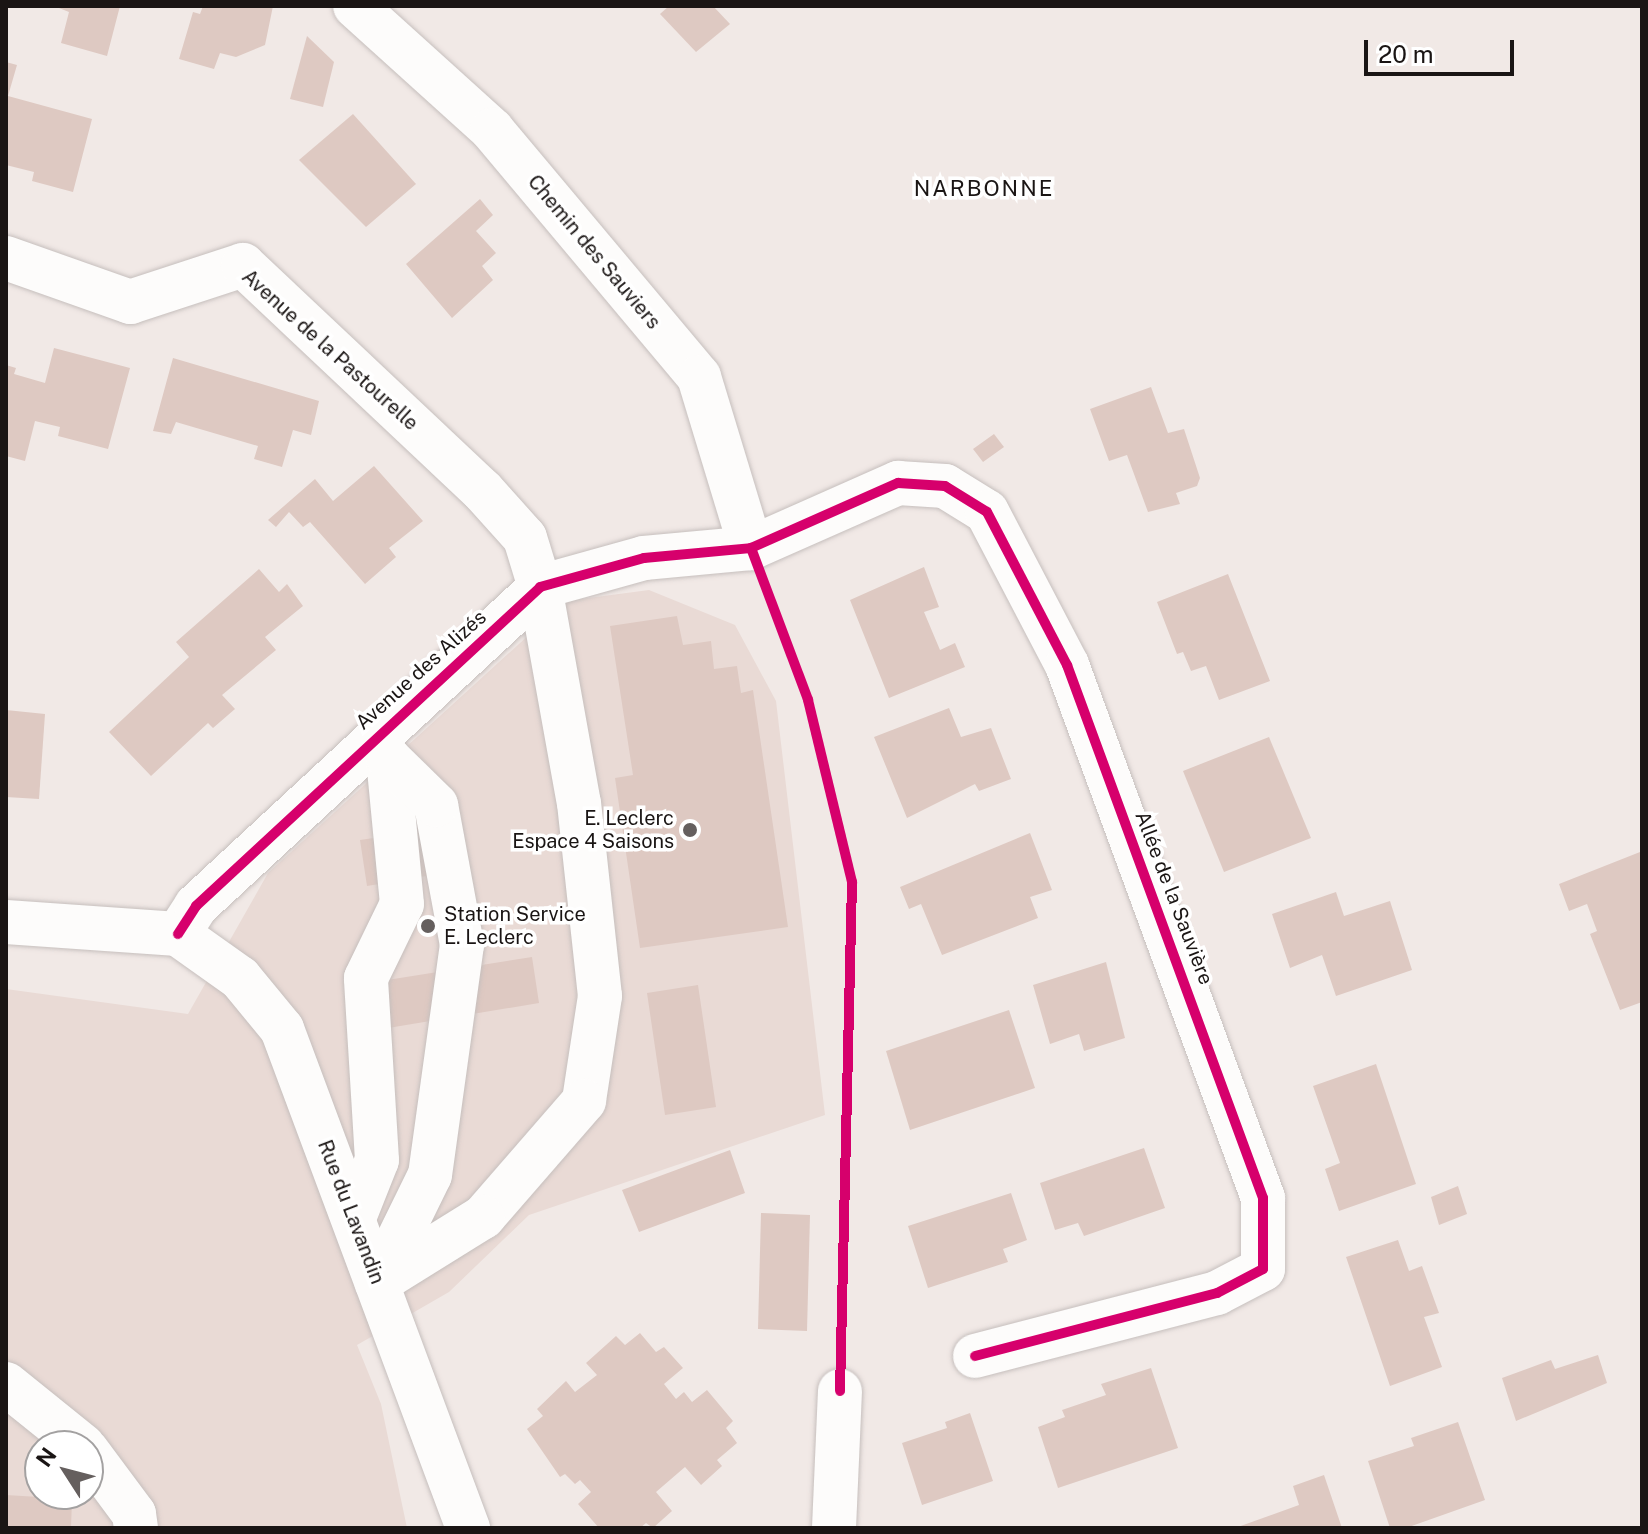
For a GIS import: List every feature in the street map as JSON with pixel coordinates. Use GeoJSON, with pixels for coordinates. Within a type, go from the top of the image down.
{"type":"FeatureCollection","features":[{"type":"Feature","properties":{"kind":"street","name":"Chemin des Sauviers"},"geometry":{"type":"LineString","coordinates":[[355,6],[492,130],[699,377],[751,548]]}},
{"type":"Feature","properties":{"kind":"street","name":"Avenue de la Pastourelle"},"geometry":{"type":"LineString","coordinates":[[6,258],[130,302],[243,265],[482,490],[525,538],[540,587]]}},
{"type":"Feature","properties":{"kind":"street","name":"Allée de la Sauvière"},"geometry":{"type":"LineString","coordinates":[[751,548],[898,483],[945,486],[987,512],[1067,665],[1263,1198],[1263,1269],[1217,1293],[975,1356]]}},
{"type":"Feature","properties":{"kind":"street","name":"Avenue des Alizés"},"geometry":{"type":"LineString","coordinates":[[178,934],[196,906],[379,748],[540,587],[644,558],[751,548]]}},
{"type":"Feature","properties":{"kind":"street"},"geometry":{"type":"LineString","coordinates":[[377,1283],[483,1217],[584,1101],[600,996],[579,803],[540,587]]}},
{"type":"Feature","properties":{"kind":"street"},"geometry":{"type":"LineString","coordinates":[[377,1283],[430,1175],[462,945],[436,805],[379,748]]}},
{"type":"Feature","properties":{"kind":"street"},"geometry":{"type":"LineString","coordinates":[[354,1218],[377,1160],[366,978],[402,904],[379,748]]}},
{"type":"Feature","properties":{"kind":"street"},"geometry":{"type":"LineString","coordinates":[[6,922],[178,934]]}},
{"type":"Feature","properties":{"kind":"street","name":"Rue du Lavandin"},"geometry":{"type":"LineString","coordinates":[[178,934],[240,978],[282,1029],[468,1528]]}},
{"type":"Feature","properties":{"kind":"street"},"geometry":{"type":"LineString","coordinates":[[6,1384],[63,1430]]}},
{"type":"Feature","properties":{"kind":"street"},"geometry":{"type":"LineString","coordinates":[[834,1528],[840,1391]]}},
{"type":"Feature","properties":{"kind":"street"},"geometry":{"type":"LineString","coordinates":[[104,1475],[135,1521]]}},
{"type":"Feature","properties":{"kind":"shaded area"},"geometry":{"type":"Polygon","coordinates":[[[649,590],[735,625],[776,701],[825,1115],[529,1215],[449,1292],[357,1345],[381,1404],[407,1528],[6,1528],[6,989],[188,1014],[268,873],[566,601],[649,590]]]}},
{"type":"Feature","properties":{"kind":"building"},"geometry":{"type":"Polygon","coordinates":[[[54,6],[120,6],[107,56],[61,43],[69,12],[54,6]]]}},
{"type":"Feature","properties":{"kind":"building"},"geometry":{"type":"Polygon","coordinates":[[[203,6],[273,6],[265,45],[236,57],[220,53],[214,69],[179,59],[193,12],[200,14],[203,6]]]}},
{"type":"Feature","properties":{"kind":"building"},"geometry":{"type":"Polygon","coordinates":[[[669,6],[713,6],[730,24],[696,52],[660,14],[669,6]]]}},
{"type":"Feature","properties":{"kind":"building"},"geometry":{"type":"Polygon","coordinates":[[[307,36],[334,62],[323,107],[290,99],[307,36]]]}},
{"type":"Feature","properties":{"kind":"building"},"geometry":{"type":"Polygon","coordinates":[[[6,62],[17,65],[8,96],[92,119],[73,192],[32,181],[34,172],[6,165],[6,62]]]}},
{"type":"Feature","properties":{"kind":"building"},"geometry":{"type":"Polygon","coordinates":[[[353,114],[416,184],[366,227],[299,160],[353,114]]]}},
{"type":"Feature","properties":{"kind":"building"},"geometry":{"type":"Polygon","coordinates":[[[480,199],[493,215],[476,231],[496,253],[482,266],[493,280],[452,318],[406,264],[480,199]]]}},
{"type":"Feature","properties":{"kind":"building"},"geometry":{"type":"Polygon","coordinates":[[[54,348],[130,368],[108,449],[58,436],[60,427],[35,421],[25,461],[6,456],[6,365],[16,368],[14,374],[45,383],[54,348]]]}},
{"type":"Feature","properties":{"kind":"building"},"geometry":{"type":"Polygon","coordinates":[[[173,358],[319,401],[311,435],[293,430],[282,467],[254,459],[258,446],[176,422],[171,434],[153,431],[173,358]]]}},
{"type":"Feature","properties":{"kind":"building"},"geometry":{"type":"Polygon","coordinates":[[[1151,387],[1168,433],[1184,429],[1200,478],[1197,486],[1176,493],[1180,504],[1148,512],[1127,455],[1109,461],[1090,409],[1151,387]]]}},
{"type":"Feature","properties":{"kind":"building"},"geometry":{"type":"Polygon","coordinates":[[[994,434],[1004,447],[983,462],[973,449],[994,434]]]}},
{"type":"Feature","properties":{"kind":"building"},"geometry":{"type":"Polygon","coordinates":[[[374,466],[423,521],[389,548],[396,557],[365,584],[310,522],[303,527],[289,512],[276,527],[268,520],[315,479],[333,501],[374,466]]]}},
{"type":"Feature","properties":{"kind":"building"},"geometry":{"type":"Polygon","coordinates":[[[924,567],[939,607],[924,612],[940,650],[955,643],[965,667],[889,698],[850,600],[924,567]]]}},
{"type":"Feature","properties":{"kind":"building"},"geometry":{"type":"Polygon","coordinates":[[[259,569],[279,592],[287,584],[303,606],[265,637],[276,650],[222,695],[235,709],[213,728],[208,723],[151,776],[109,732],[189,657],[176,642],[259,569]]]}},
{"type":"Feature","properties":{"kind":"building"},"geometry":{"type":"Polygon","coordinates":[[[1228,574],[1270,681],[1219,700],[1206,666],[1191,671],[1183,652],[1177,654],[1157,602],[1228,574]]]}},
{"type":"Feature","properties":{"kind":"building"},"geometry":{"type":"Polygon","coordinates":[[[677,616],[683,645],[711,641],[714,669],[737,666],[741,693],[753,690],[788,927],[640,948],[615,778],[633,775],[610,626],[677,616]]]}},
{"type":"Feature","properties":{"kind":"building"},"geometry":{"type":"Polygon","coordinates":[[[949,708],[961,737],[991,728],[1011,779],[979,791],[975,784],[907,818],[874,737],[949,708]]]}},
{"type":"Feature","properties":{"kind":"building"},"geometry":{"type":"Polygon","coordinates":[[[6,710],[45,714],[39,799],[6,797],[6,710]]]}},
{"type":"Feature","properties":{"kind":"building"},"geometry":{"type":"Polygon","coordinates":[[[1269,737],[1311,838],[1224,872],[1183,771],[1269,737]]]}},
{"type":"Feature","properties":{"kind":"building"},"geometry":{"type":"Polygon","coordinates":[[[441,828],[450,872],[367,886],[360,840],[441,828]]]}},
{"type":"Feature","properties":{"kind":"building"},"geometry":{"type":"Polygon","coordinates":[[[1030,833],[1052,890],[1030,897],[1038,918],[942,955],[921,904],[909,909],[900,887],[1030,833]]]}},
{"type":"Feature","properties":{"kind":"building"},"geometry":{"type":"Polygon","coordinates":[[[1640,852],[1642,1002],[1620,1010],[1590,934],[1597,931],[1587,904],[1569,911],[1559,884],[1640,852]]]}},
{"type":"Feature","properties":{"kind":"building"},"geometry":{"type":"Polygon","coordinates":[[[1336,892],[1344,916],[1390,901],[1412,970],[1336,996],[1322,955],[1290,968],[1272,914],[1336,892]]]}},
{"type":"Feature","properties":{"kind":"building"},"geometry":{"type":"Polygon","coordinates":[[[532,957],[539,1003],[388,1028],[381,981],[532,957]]]}},
{"type":"Feature","properties":{"kind":"building"},"geometry":{"type":"Polygon","coordinates":[[[1106,962],[1125,1038],[1084,1051],[1079,1034],[1050,1044],[1033,985],[1106,962]]]}},
{"type":"Feature","properties":{"kind":"building"},"geometry":{"type":"Polygon","coordinates":[[[698,985],[716,1107],[665,1115],[647,993],[698,985]]]}},
{"type":"Feature","properties":{"kind":"building"},"geometry":{"type":"Polygon","coordinates":[[[1009,1010],[1035,1088],[910,1130],[886,1051],[1009,1010]]]}},
{"type":"Feature","properties":{"kind":"building"},"geometry":{"type":"Polygon","coordinates":[[[1376,1064],[1416,1184],[1339,1211],[1325,1169],[1340,1163],[1313,1086],[1376,1064]]]}},
{"type":"Feature","properties":{"kind":"building"},"geometry":{"type":"Polygon","coordinates":[[[1144,1148],[1165,1208],[1084,1236],[1078,1223],[1055,1230],[1040,1183],[1144,1148]]]}},
{"type":"Feature","properties":{"kind":"building"},"geometry":{"type":"Polygon","coordinates":[[[730,1150],[745,1193],[639,1232],[622,1190],[730,1150]]]}},
{"type":"Feature","properties":{"kind":"building"},"geometry":{"type":"Polygon","coordinates":[[[1458,1186],[1467,1214],[1439,1225],[1431,1197],[1458,1186]]]}},
{"type":"Feature","properties":{"kind":"building"},"geometry":{"type":"Polygon","coordinates":[[[1011,1193],[1027,1240],[1003,1249],[1008,1262],[928,1288],[908,1226],[1011,1193]]]}},
{"type":"Feature","properties":{"kind":"building"},"geometry":{"type":"Polygon","coordinates":[[[761,1213],[810,1215],[807,1331],[758,1329],[761,1213]]]}},
{"type":"Feature","properties":{"kind":"building"},"geometry":{"type":"Polygon","coordinates":[[[1398,1240],[1409,1271],[1422,1266],[1439,1313],[1424,1317],[1442,1367],[1390,1386],[1346,1257],[1398,1240]]]}},
{"type":"Feature","properties":{"kind":"building"},"geometry":{"type":"Polygon","coordinates":[[[640,1333],[656,1352],[664,1347],[683,1368],[664,1384],[676,1399],[684,1392],[692,1402],[707,1390],[733,1421],[726,1428],[737,1443],[717,1460],[722,1466],[701,1485],[685,1467],[656,1492],[672,1511],[653,1528],[646,1523],[640,1528],[599,1528],[578,1504],[591,1492],[580,1480],[575,1484],[565,1474],[560,1477],[527,1429],[543,1416],[537,1409],[566,1381],[575,1392],[597,1375],[586,1363],[616,1336],[625,1345],[640,1333]]]}},
{"type":"Feature","properties":{"kind":"building"},"geometry":{"type":"Polygon","coordinates":[[[1598,1355],[1607,1383],[1516,1421],[1502,1378],[1551,1360],[1555,1369],[1598,1355]]]}},
{"type":"Feature","properties":{"kind":"building"},"geometry":{"type":"Polygon","coordinates":[[[1151,1368],[1178,1448],[1058,1488],[1038,1427],[1065,1417],[1062,1410],[1106,1395],[1101,1384],[1151,1368]]]}},
{"type":"Feature","properties":{"kind":"building"},"geometry":{"type":"Polygon","coordinates":[[[970,1413],[993,1481],[922,1505],[902,1443],[947,1428],[945,1422],[970,1413]]]}},
{"type":"Feature","properties":{"kind":"building"},"geometry":{"type":"Polygon","coordinates":[[[1458,1422],[1485,1500],[1406,1528],[1390,1528],[1368,1461],[1414,1446],[1411,1438],[1458,1422]]]}},
{"type":"Feature","properties":{"kind":"building"},"geometry":{"type":"Polygon","coordinates":[[[1324,1475],[1342,1528],[1235,1528],[1299,1505],[1293,1486],[1324,1475]]]}},
{"type":"Feature","properties":{"kind":"building"},"geometry":{"type":"Polygon","coordinates":[[[6,1495],[24,1496],[24,1510],[72,1510],[71,1528],[6,1528],[6,1495]]]}},
{"type":"Feature","properties":{"kind":"cycle path"},"geometry":{"type":"LineString","coordinates":[[178,934],[196,906],[540,587],[644,558],[751,548],[898,483],[945,486],[987,512],[1067,665],[1263,1198],[1263,1269],[1217,1293],[975,1356]]}},
{"type":"Feature","properties":{"kind":"cycle path"},"geometry":{"type":"LineString","coordinates":[[751,548],[808,700],[852,882],[840,1391]]}},
{"type":"Feature","properties":{"kind":"place","name":"E. Leclerc Espace 4 Saisons"},"geometry":{"type":"Point","coordinates":[690,830]}},
{"type":"Feature","properties":{"kind":"place","name":"Station Service E. Leclerc"},"geometry":{"type":"Point","coordinates":[428,926]}},
{"type":"Feature","properties":{"kind":"district","name":"NARBONNE"},"geometry":{"type":"Point","coordinates":[984,189]}}]}
